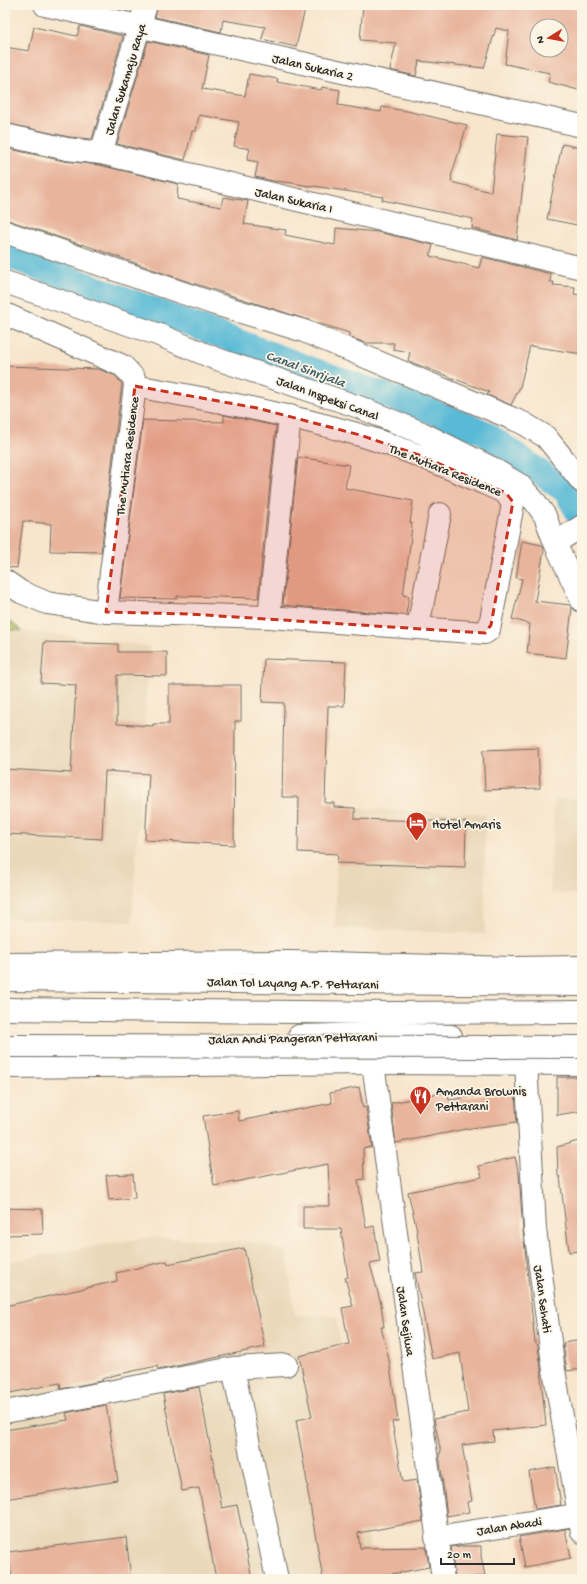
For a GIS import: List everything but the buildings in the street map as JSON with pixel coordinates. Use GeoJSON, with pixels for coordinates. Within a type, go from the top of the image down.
{"type":"FeatureCollection","features":[{"type":"Feature","properties":{"kind":"main road","name":"Jalan Sukaria 2"},"geometry":{"type":"LineString","coordinates":[[45,5],[582,126]]}},
{"type":"Feature","properties":{"kind":"main road","name":"Jalan Sukamaju Raya"},"geometry":{"type":"LineString","coordinates":[[101,153],[146,5]]}},
{"type":"Feature","properties":{"kind":"main road","name":"Jalan Sukaria I"},"geometry":{"type":"LineString","coordinates":[[5,135],[67,148],[101,153],[582,268]]}},
{"type":"Feature","properties":{"kind":"main road"},"geometry":{"type":"LineString","coordinates":[[5,232],[215,304],[304,331],[523,423],[546,437],[582,482]]}},
{"type":"Feature","properties":{"kind":"main road","name":"Jalan Inspeksi Canal"},"geometry":{"type":"LineString","coordinates":[[5,282],[157,334],[214,358],[359,407],[422,433],[490,468],[520,485],[536,503],[559,540],[582,600]]}},
{"type":"Feature","properties":{"kind":"main road"},"geometry":{"type":"LineString","coordinates":[[5,314],[123,366],[134,378],[135,386]]}},
{"type":"Feature","properties":{"kind":"main road","name":"The Mutiara Residence"},"geometry":{"type":"LineString","coordinates":[[5,581],[21,592],[47,603],[106,612],[269,617],[485,633],[490,630],[513,504],[512,498],[506,493],[419,455],[360,435],[257,408],[135,386],[106,612]]}},
{"type":"Feature","properties":{"kind":"main road"},"geometry":{"type":"LineString","coordinates":[[269,617],[290,416]]}},
{"type":"Feature","properties":{"kind":"main road"},"geometry":{"type":"LineString","coordinates":[[418,627],[440,514]]}},
{"type":"Feature","properties":{"kind":"main road"},"geometry":{"type":"LineString","coordinates":[[559,540],[582,526]]}},
{"type":"Feature","properties":{"kind":"main road"},"geometry":{"type":"LineString","coordinates":[[5,964],[290,962],[513,968],[582,967]]}},
{"type":"Feature","properties":{"kind":"main road","name":"Jalan Tol Layang A.P. Pettarani"},"geometry":{"type":"LineString","coordinates":[[5,980],[582,985]]}},
{"type":"Feature","properties":{"kind":"main road"},"geometry":{"type":"LineString","coordinates":[[5,1009],[393,1013],[582,1012]]}},
{"type":"Feature","properties":{"kind":"main road","name":"Jalan Andi Pangeran Pettarani"},"geometry":{"type":"LineString","coordinates":[[5,1040],[108,1042],[373,1034],[456,1037],[582,1038]]}},
{"type":"Feature","properties":{"kind":"main road"},"geometry":{"type":"LineString","coordinates":[[454,1064],[456,1037]]}},
{"type":"Feature","properties":{"kind":"main road"},"geometry":{"type":"LineString","coordinates":[[5,1046],[582,1047]]}},
{"type":"Feature","properties":{"kind":"main road","name":"Jalan Andi Pangeran Pettarani"},"geometry":{"type":"LineString","coordinates":[[5,1067],[373,1063],[582,1064]]}},
{"type":"Feature","properties":{"kind":"main road","name":"Jalan Sejiwa"},"geometry":{"type":"LineString","coordinates":[[373,1063],[436,1537],[443,1579]]}},
{"type":"Feature","properties":{"kind":"main road","name":"Jalan Sehati"},"geometry":{"type":"LineString","coordinates":[[526,1064],[535,1229],[553,1364],[581,1520]]}},
{"type":"Feature","properties":{"kind":"main road"},"geometry":{"type":"LineString","coordinates":[[5,1412],[232,1368],[286,1365]]}},
{"type":"Feature","properties":{"kind":"main road"},"geometry":{"type":"LineString","coordinates":[[232,1368],[276,1579]]}},
{"type":"Feature","properties":{"kind":"main road","name":"Jalan Abadi"},"geometry":{"type":"LineString","coordinates":[[436,1537],[581,1520]]}},
{"type":"Feature","properties":{"kind":"highlighted area"},"geometry":{"type":"Polygon","coordinates":[[[135,386],[257,408],[360,435],[419,455],[506,493],[513,502],[491,625],[485,633],[189,614],[106,612],[135,386]]]}},
{"type":"Feature","properties":{"kind":"shaded area"},"geometry":{"type":"Polygon","coordinates":[[[5,629],[149,646],[132,922],[5,918],[5,629]]]}},
{"type":"Feature","properties":{"kind":"shaded area"},"geometry":{"type":"Polygon","coordinates":[[[554,799],[582,799],[582,894],[550,894],[554,799]]]}},
{"type":"Feature","properties":{"kind":"shaded area"},"geometry":{"type":"Polygon","coordinates":[[[338,807],[485,814],[485,934],[335,928],[338,807]]]}},
{"type":"Feature","properties":{"kind":"shaded area"},"geometry":{"type":"Polygon","coordinates":[[[148,1237],[259,1243],[286,1251],[295,1315],[336,1316],[374,1579],[5,1579],[5,1262],[148,1237]]]}},
{"type":"Feature","properties":{"kind":"green space"},"geometry":{"type":"Polygon","coordinates":[[[5,617],[22,631],[5,629],[5,617]]]}},
{"type":"Feature","properties":{"kind":"waterway","name":"Canal Sinrijala"},"geometry":{"type":"LineString","coordinates":[[5,254],[312,370],[431,411],[483,432],[566,491],[582,518]]}},
{"type":"Feature","properties":{"kind":"place","name":"Hotel Amaris"},"geometry":{"type":"Point","coordinates":[416,842]}},
{"type":"Feature","properties":{"kind":"place","name":"Amanda Brownis Pettarani"},"geometry":{"type":"Point","coordinates":[420,1116]}}]}
